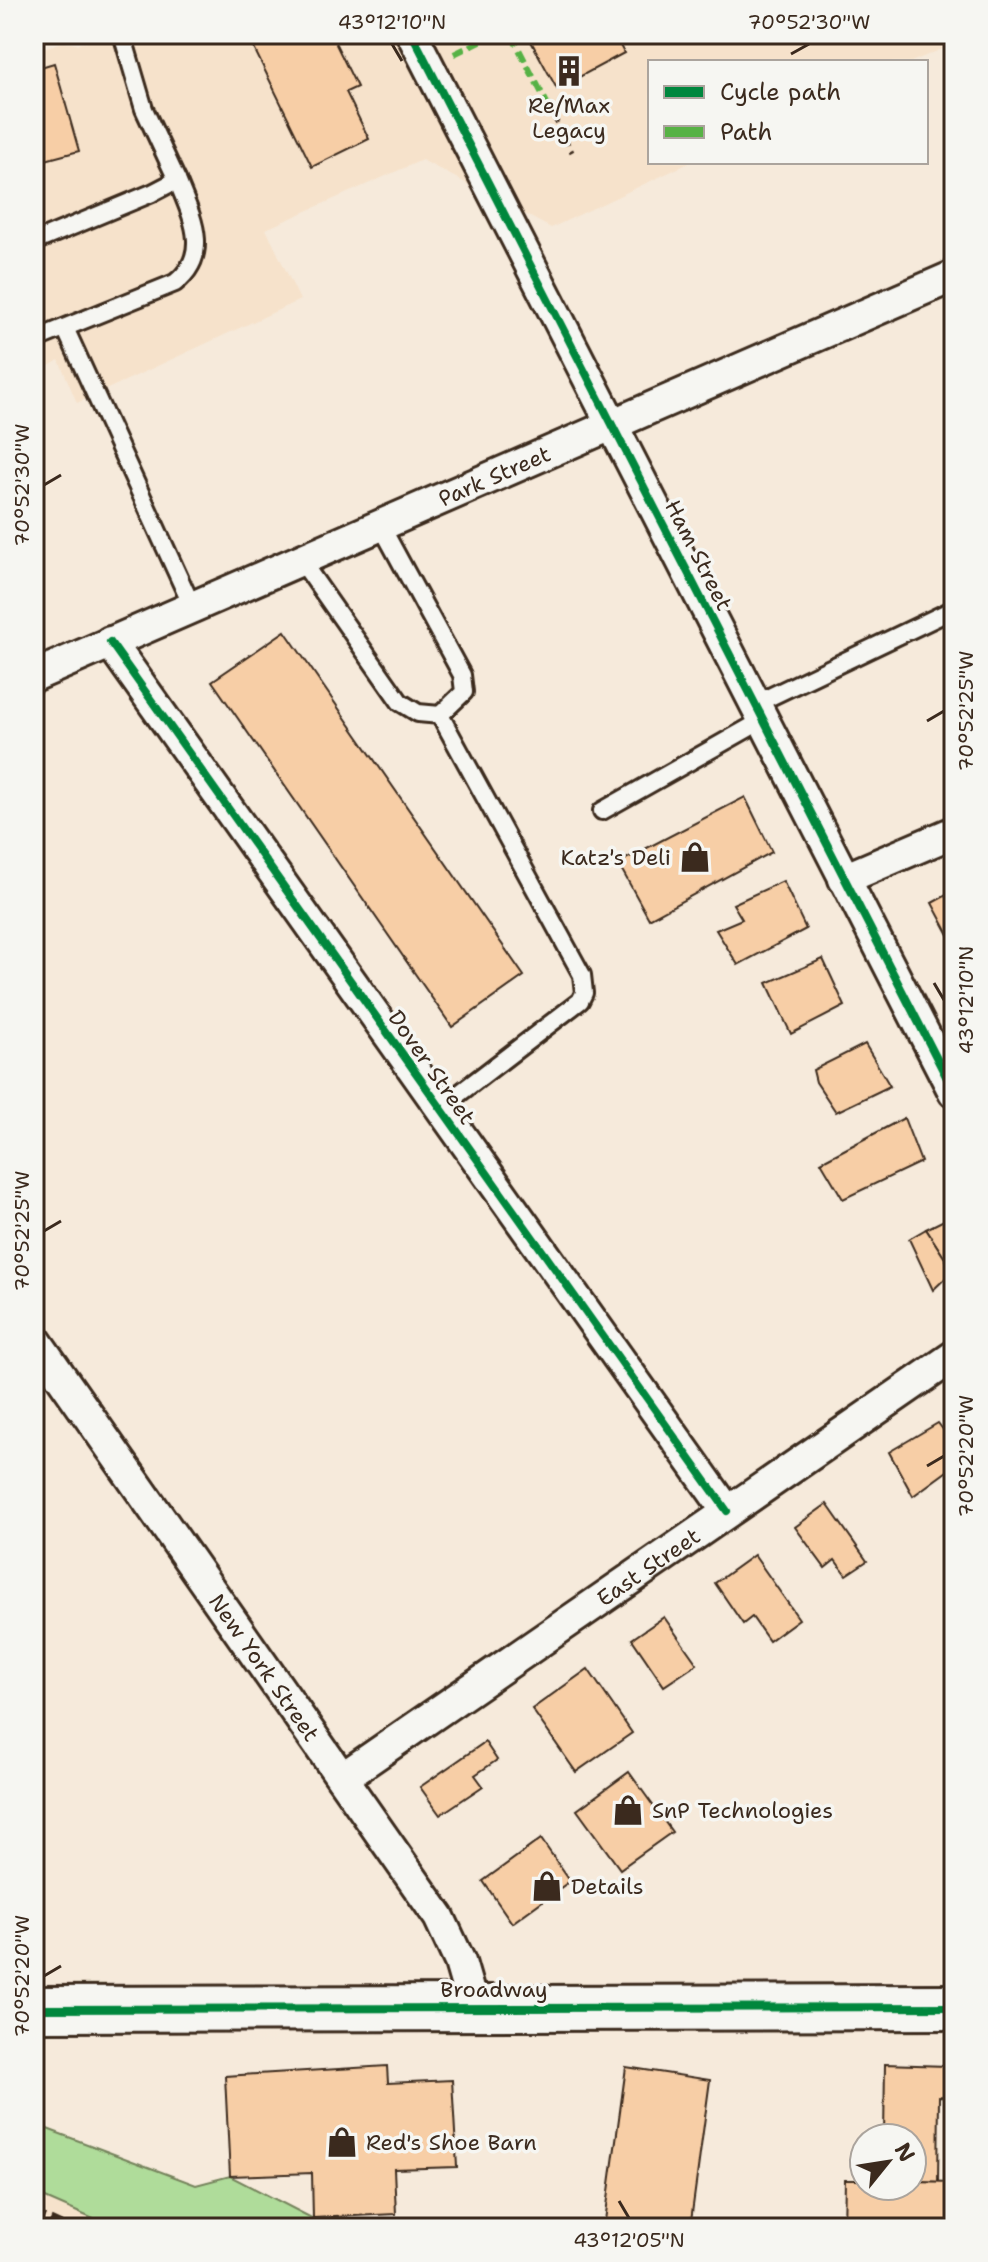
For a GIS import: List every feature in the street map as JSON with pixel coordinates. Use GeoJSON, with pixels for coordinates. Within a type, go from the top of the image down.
{"type":"FeatureCollection","features":[{"type":"Feature","properties":{"kind":"street","name":"Ham Street"},"geometry":{"type":"LineString","coordinates":[[412,34],[954,1092]]}},
{"type":"Feature","properties":{"kind":"street","name":"Park Street"},"geometry":{"type":"LineString","coordinates":[[34,676],[954,276]]}},
{"type":"Feature","properties":{"kind":"street","name":"Dover Street"},"geometry":{"type":"LineString","coordinates":[[110,642],[727,1511]]}},
{"type":"Feature","properties":{"kind":"street"},"geometry":{"type":"LineString","coordinates":[[844,879],[954,832]]}},
{"type":"Feature","properties":{"kind":"street","name":"New York Street"},"geometry":{"type":"LineString","coordinates":[[34,1338],[439,1917],[460,1962],[473,2007]]}},
{"type":"Feature","properties":{"kind":"street","name":"East Street"},"geometry":{"type":"LineString","coordinates":[[342,1778],[954,1356]]}},
{"type":"Feature","properties":{"kind":"street","name":"Broadway"},"geometry":{"type":"LineString","coordinates":[[34,2009],[954,2007]]}},
{"type":"Feature","properties":{"kind":"lane"},"geometry":{"type":"LineString","coordinates":[[34,340],[175,283],[188,273],[196,256],[192,215],[144,109],[122,34]]}},
{"type":"Feature","properties":{"kind":"lane"},"geometry":{"type":"LineString","coordinates":[[34,242],[177,180]]}},
{"type":"Feature","properties":{"kind":"lane"},"geometry":{"type":"LineString","coordinates":[[65,328],[192,606]]}},
{"type":"Feature","properties":{"kind":"lane"},"geometry":{"type":"LineString","coordinates":[[300,559],[400,702],[418,713],[440,715],[464,692],[462,675],[380,524]]}},
{"type":"Feature","properties":{"kind":"lane"},"geometry":{"type":"LineString","coordinates":[[602,811],[759,712],[954,609]]}},
{"type":"Feature","properties":{"kind":"lane"},"geometry":{"type":"LineString","coordinates":[[439,1109],[565,1014],[580,1001],[584,993],[582,975],[440,715]]}},
{"type":"Feature","properties":{"kind":"path"},"geometry":{"type":"LineString","coordinates":[[549,107],[572,152]]}},
{"type":"Feature","properties":{"kind":"shaded area"},"geometry":{"type":"Polygon","coordinates":[[[116,34],[954,34],[954,44],[916,60],[648,60],[648,164],[687,164],[551,228],[422,160],[266,229],[300,300],[77,403],[59,360],[34,375],[34,51],[63,42],[77,44],[116,34]]]}},
{"type":"Feature","properties":{"kind":"shaded area"},"geometry":{"type":"Polygon","coordinates":[[[34,2193],[114,2228],[34,2228],[34,2193]]]}},
{"type":"Feature","properties":{"kind":"green space"},"geometry":{"type":"Polygon","coordinates":[[[34,2124],[196,2185],[230,2176],[331,2228],[114,2228],[34,2193],[34,2124]]]}},
{"type":"Feature","properties":{"kind":"building"},"geometry":{"type":"Polygon","coordinates":[[[247,34],[331,34],[357,87],[346,92],[369,139],[312,167],[247,34]]]}},
{"type":"Feature","properties":{"kind":"building","name":"Re/Max Legacy"},"geometry":{"type":"Polygon","coordinates":[[[527,34],[614,34],[624,53],[557,89],[527,34]]]}},
{"type":"Feature","properties":{"kind":"building"},"geometry":{"type":"Polygon","coordinates":[[[54,63],[79,151],[34,163],[34,69],[54,63]]]}},
{"type":"Feature","properties":{"kind":"building"},"geometry":{"type":"Polygon","coordinates":[[[285,631],[524,976],[452,1027],[212,681],[285,631]]]}},
{"type":"Feature","properties":{"kind":"building","name":"Katz's Deli"},"geometry":{"type":"Polygon","coordinates":[[[745,797],[772,852],[649,919],[618,863],[745,797]]]}},
{"type":"Feature","properties":{"kind":"building"},"geometry":{"type":"Polygon","coordinates":[[[783,881],[806,929],[738,965],[716,930],[742,919],[733,904],[783,881]]]}},
{"type":"Feature","properties":{"kind":"building"},"geometry":{"type":"Polygon","coordinates":[[[954,891],[954,944],[932,903],[954,891]]]}},
{"type":"Feature","properties":{"kind":"building"},"geometry":{"type":"Polygon","coordinates":[[[823,959],[845,1006],[791,1034],[767,983],[823,959]]]}},
{"type":"Feature","properties":{"kind":"building"},"geometry":{"type":"Polygon","coordinates":[[[865,1044],[890,1086],[836,1112],[816,1082],[813,1070],[865,1044]]]}},
{"type":"Feature","properties":{"kind":"building"},"geometry":{"type":"Polygon","coordinates":[[[904,1118],[921,1162],[843,1199],[821,1162],[904,1118]]]}},
{"type":"Feature","properties":{"kind":"building"},"geometry":{"type":"Polygon","coordinates":[[[948,1218],[954,1226],[953,1271],[926,1229],[948,1218]]]}},
{"type":"Feature","properties":{"kind":"building"},"geometry":{"type":"Polygon","coordinates":[[[926,1229],[953,1271],[933,1290],[909,1239],[926,1229]]]}},
{"type":"Feature","properties":{"kind":"building"},"geometry":{"type":"Polygon","coordinates":[[[938,1423],[954,1444],[954,1466],[913,1496],[889,1452],[938,1423]]]}},
{"type":"Feature","properties":{"kind":"building"},"geometry":{"type":"Polygon","coordinates":[[[827,1504],[867,1561],[846,1575],[835,1560],[825,1568],[795,1527],[827,1504]]]}},
{"type":"Feature","properties":{"kind":"building"},"geometry":{"type":"Polygon","coordinates":[[[754,1555],[799,1619],[769,1641],[752,1617],[743,1624],[715,1583],[754,1555]]]}},
{"type":"Feature","properties":{"kind":"building"},"geometry":{"type":"Polygon","coordinates":[[[664,1617],[697,1664],[664,1686],[632,1639],[664,1617]]]}},
{"type":"Feature","properties":{"kind":"building"},"geometry":{"type":"Polygon","coordinates":[[[588,1669],[632,1733],[576,1772],[532,1709],[588,1669]]]}},
{"type":"Feature","properties":{"kind":"building"},"geometry":{"type":"Polygon","coordinates":[[[485,1742],[497,1760],[475,1775],[483,1786],[440,1815],[420,1787],[485,1742]]]}},
{"type":"Feature","properties":{"kind":"building"},"geometry":{"type":"Polygon","coordinates":[[[629,1772],[672,1832],[620,1869],[577,1810],[629,1772]]]}},
{"type":"Feature","properties":{"kind":"building"},"geometry":{"type":"Polygon","coordinates":[[[541,1839],[570,1881],[512,1923],[483,1881],[541,1839]]]}},
{"type":"Feature","properties":{"kind":"building"},"geometry":{"type":"Polygon","coordinates":[[[885,2064],[947,2066],[952,2072],[951,2097],[939,2096],[938,2182],[928,2182],[928,2122],[884,2122],[885,2064]]]}},
{"type":"Feature","properties":{"kind":"building","name":"Red's Shoe Barn"},"geometry":{"type":"Polygon","coordinates":[[[387,2066],[388,2083],[452,2080],[457,2167],[394,2169],[396,2214],[313,2218],[312,2173],[230,2176],[225,2076],[387,2066]]]}},
{"type":"Feature","properties":{"kind":"building"},"geometry":{"type":"Polygon","coordinates":[[[626,2067],[710,2080],[690,2228],[604,2228],[626,2067]]]}},
{"type":"Feature","properties":{"kind":"building"},"geometry":{"type":"Polygon","coordinates":[[[845,2180],[848,2180],[848,2202],[928,2202],[928,2181],[954,2182],[954,2228],[844,2228],[845,2180]]]}},
{"type":"Feature","properties":{"kind":"railway"},"geometry":{"type":"LineString","coordinates":[[34,2212],[69,2228]]}},
{"type":"Feature","properties":{"kind":"marked path"},"geometry":{"type":"LineString","coordinates":[[454,54],[495,34]]}},
{"type":"Feature","properties":{"kind":"marked path"},"geometry":{"type":"LineString","coordinates":[[511,34],[549,107]]}},
{"type":"Feature","properties":{"kind":"cycle path"},"geometry":{"type":"LineString","coordinates":[[412,34],[954,1092]]}},
{"type":"Feature","properties":{"kind":"cycle path"},"geometry":{"type":"LineString","coordinates":[[110,642],[727,1511]]}},
{"type":"Feature","properties":{"kind":"cycle path"},"geometry":{"type":"LineString","coordinates":[[34,2009],[954,2007]]}},
{"type":"Feature","properties":{"kind":"place","name":"Re/Max Legacy"},"geometry":{"type":"Point","coordinates":[569,71]}},
{"type":"Feature","properties":{"kind":"place","name":"Katz's Deli"},"geometry":{"type":"Point","coordinates":[695,857]}},
{"type":"Feature","properties":{"kind":"place","name":"SnP Technologies"},"geometry":{"type":"Point","coordinates":[628,1810]}},
{"type":"Feature","properties":{"kind":"place","name":"Details"},"geometry":{"type":"Point","coordinates":[547,1886]}},
{"type":"Feature","properties":{"kind":"place","name":"Red's Shoe Barn"},"geometry":{"type":"Point","coordinates":[342,2142]}}]}
